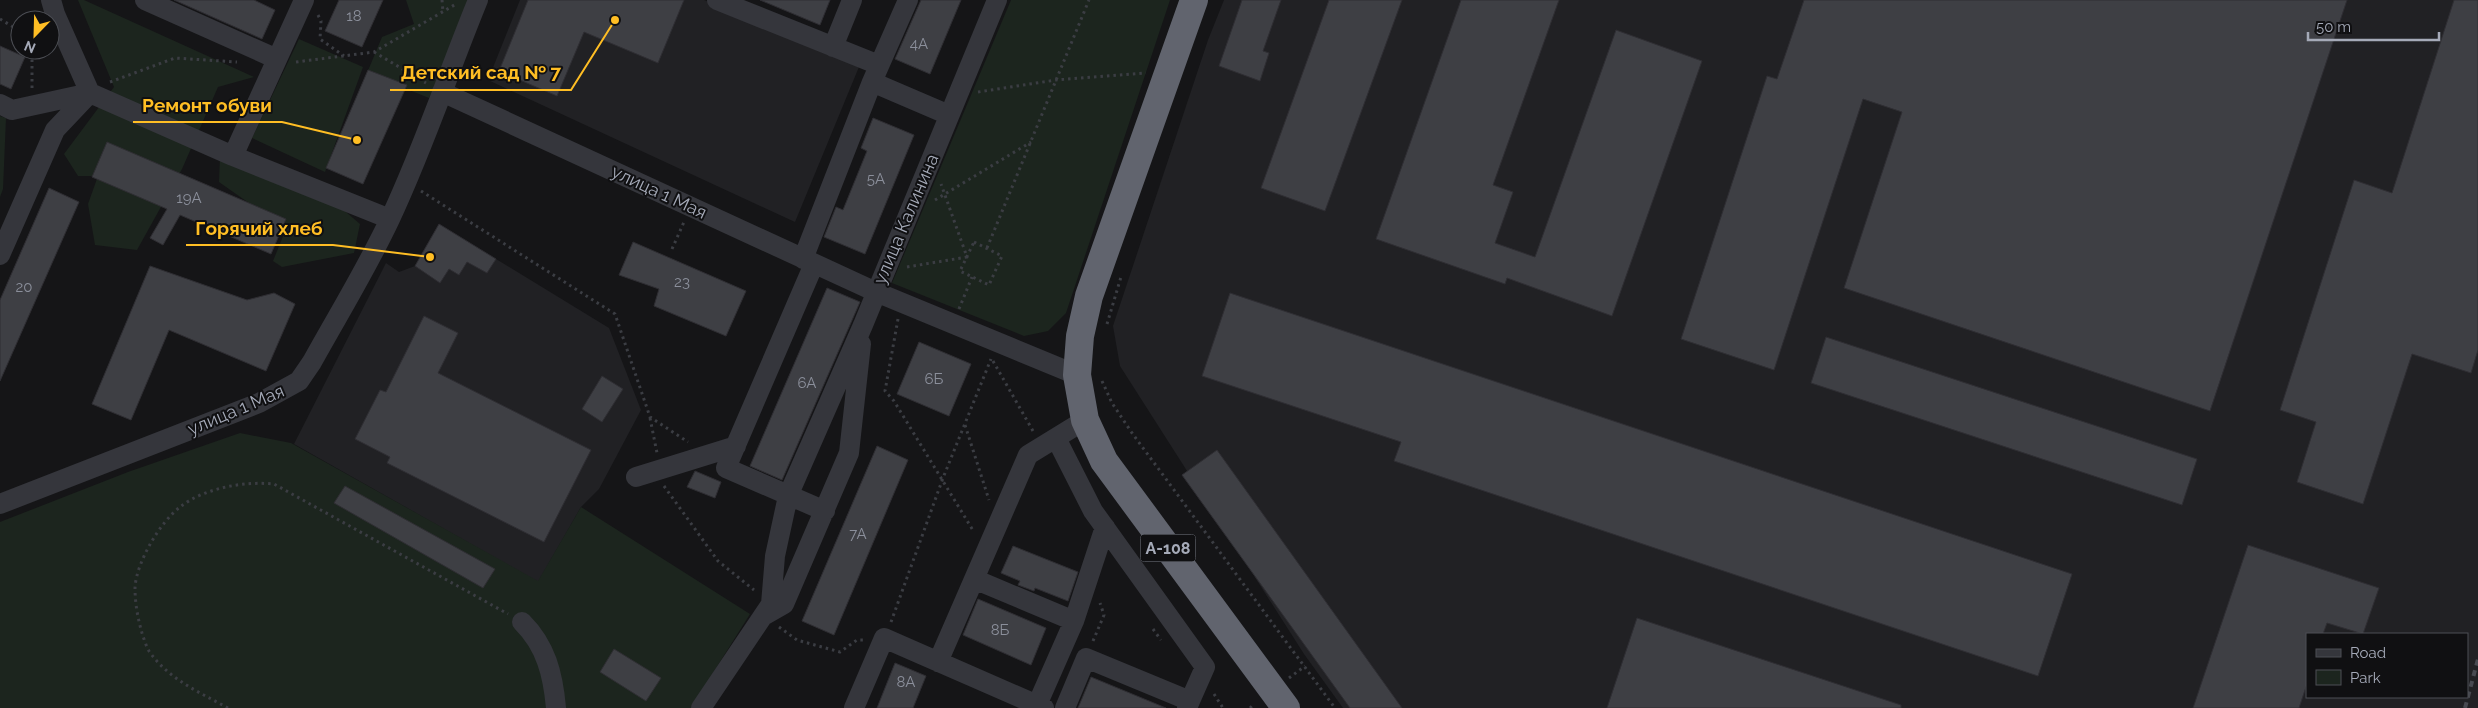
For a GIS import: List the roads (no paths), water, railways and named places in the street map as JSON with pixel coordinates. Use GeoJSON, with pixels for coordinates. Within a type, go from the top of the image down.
{"type":"FeatureCollection","features":[{"type":"Feature","properties":{"kind":"highway","name":"А-108"},"geometry":{"type":"LineString","coordinates":[[1194,0],[1089,296],[1080,336],[1088,375],[1085,420],[1104,461],[1286,708]]}},
{"type":"Feature","properties":{"kind":"street"},"geometry":{"type":"LineString","coordinates":[[51,0],[55,14],[90,93]]}},
{"type":"Feature","properties":{"kind":"street"},"geometry":{"type":"LineString","coordinates":[[145,0],[277,60]]}},
{"type":"Feature","properties":{"kind":"street","name":"улица 1 Мая"},"geometry":{"type":"LineString","coordinates":[[0,504],[259,404],[299,381],[312,362],[390,219],[434,118],[442,92],[478,0]]}},
{"type":"Feature","properties":{"kind":"street"},"geometry":{"type":"LineString","coordinates":[[717,0],[833,47],[876,74],[949,115]]}},
{"type":"Feature","properties":{"kind":"street"},"geometry":{"type":"LineString","coordinates":[[833,47],[852,0]]}},
{"type":"Feature","properties":{"kind":"street"},"geometry":{"type":"LineString","coordinates":[[825,511],[726,468],[809,261],[876,74],[908,0]]}},
{"type":"Feature","properties":{"kind":"street","name":"улица Калинина"},"geometry":{"type":"LineString","coordinates":[[997,0],[876,292],[1088,375]]}},
{"type":"Feature","properties":{"kind":"street"},"geometry":{"type":"LineString","coordinates":[[233,156],[277,60],[309,4]]}},
{"type":"Feature","properties":{"kind":"street","name":"улица 1 Мая"},"geometry":{"type":"LineString","coordinates":[[442,92],[876,292]]}},
{"type":"Feature","properties":{"kind":"street"},"geometry":{"type":"LineString","coordinates":[[0,255],[55,130],[90,93]]}},
{"type":"Feature","properties":{"kind":"street"},"geometry":{"type":"LineString","coordinates":[[0,104],[12,110],[90,93],[233,156],[390,219]]}},
{"type":"Feature","properties":{"kind":"street"},"geometry":{"type":"LineString","coordinates":[[701,708],[766,610],[788,496],[876,292]]}},
{"type":"Feature","properties":{"kind":"street"},"geometry":{"type":"LineString","coordinates":[[766,610],[784,604],[849,453],[863,325]]}},
{"type":"Feature","properties":{"kind":"street"},"geometry":{"type":"LineString","coordinates":[[938,662],[1028,455],[1085,420]]}},
{"type":"Feature","properties":{"kind":"street"},"geometry":{"type":"LineString","coordinates":[[1056,438],[1093,510],[1205,666],[1188,705],[1086,658],[1064,708]]}},
{"type":"Feature","properties":{"kind":"street"},"geometry":{"type":"LineString","coordinates":[[636,478],[736,446]]}},
{"type":"Feature","properties":{"kind":"street"},"geometry":{"type":"LineString","coordinates":[[854,708],[884,638],[938,662],[1010,701],[1040,706],[1074,620],[1105,527]]}},
{"type":"Feature","properties":{"kind":"street"},"geometry":{"type":"LineString","coordinates":[[974,579],[1074,620]]}},
{"type":"Feature","properties":{"kind":"street"},"geometry":{"type":"LineString","coordinates":[[522,622],[533,633],[545,653],[554,681],[569,708]]}},
{"type":"Feature","properties":{"kind":"street"},"geometry":{"type":"LineString","coordinates":[[554,681],[556,708]]}},
{"type":"Feature","properties":{"kind":"railway"},"geometry":{"type":"LineString","coordinates":[[2468,697],[2478,659]]}},
{"type":"Feature","properties":{"kind":"railway"},"geometry":{"type":"LineString","coordinates":[[2465,708],[2468,698]]}},
{"type":"Feature","properties":{"kind":"place","name":"Детский сад № 7"},"geometry":{"type":"Point","coordinates":[615,20]}},
{"type":"Feature","properties":{"kind":"place","name":"Ремонт обуви"},"geometry":{"type":"Point","coordinates":[357,140]}},
{"type":"Feature","properties":{"kind":"place","name":"Горячий хлеб"},"geometry":{"type":"Point","coordinates":[430,257]}}]}
